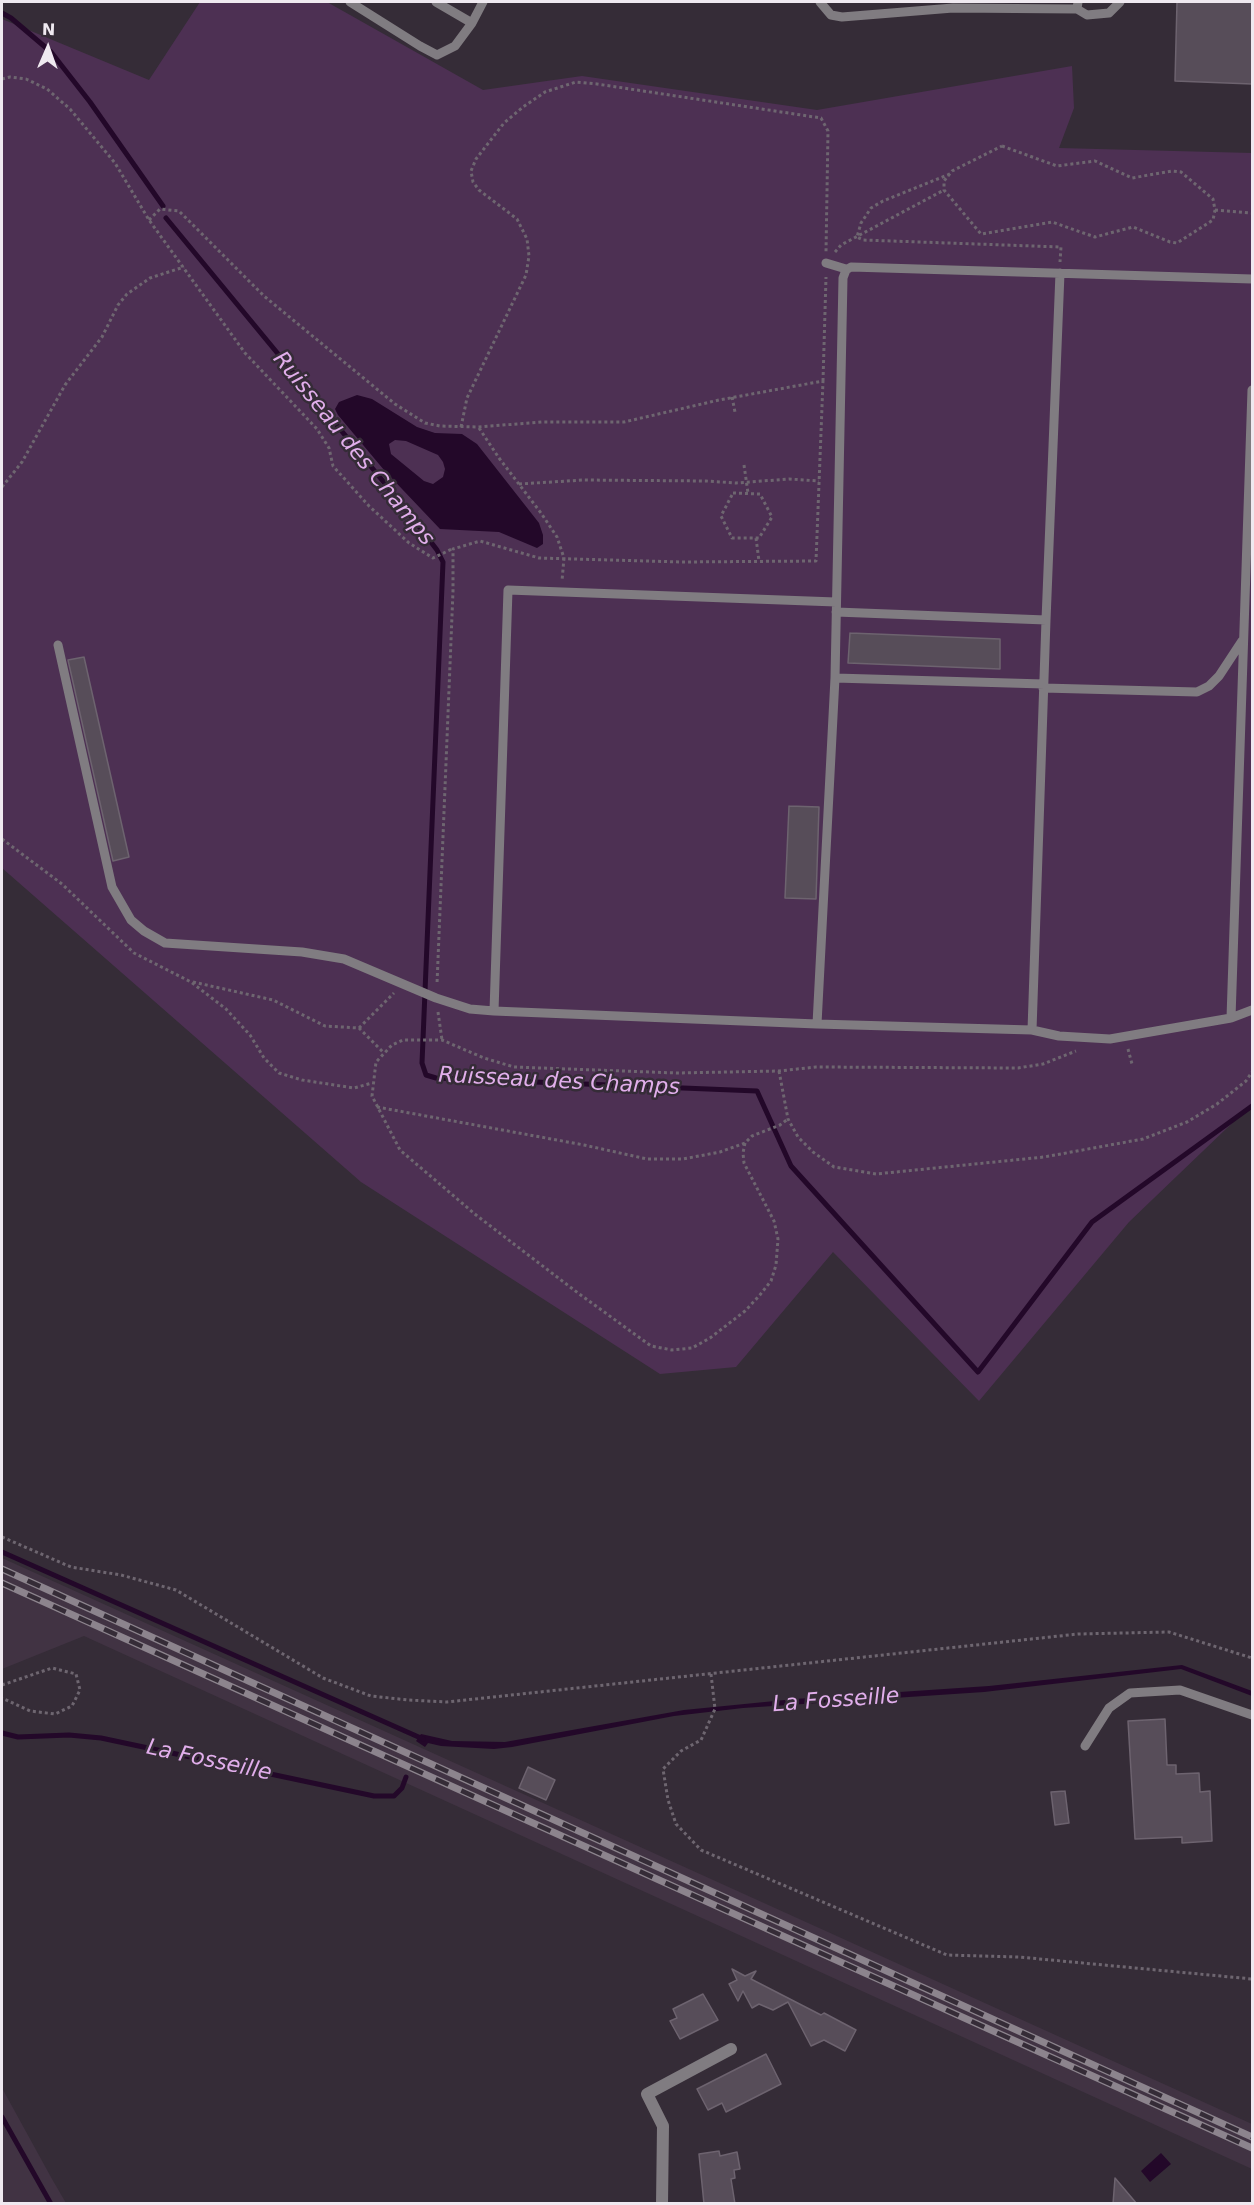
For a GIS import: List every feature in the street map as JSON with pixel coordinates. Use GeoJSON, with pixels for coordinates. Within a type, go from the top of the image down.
{"type":"FeatureCollection","features":[{"type":"Feature","properties":{"kind":"street"},"geometry":{"type":"LineString","coordinates":[[662,2204],[663,2126],[647,2094],[731,2049]]}},
{"type":"Feature","properties":{"kind":"lane"},"geometry":{"type":"LineString","coordinates":[[350,2],[437,55],[455,46],[472,23],[483,2]]}},
{"type":"Feature","properties":{"kind":"lane"},"geometry":{"type":"LineString","coordinates":[[436,2],[472,23]]}},
{"type":"Feature","properties":{"kind":"lane"},"geometry":{"type":"LineString","coordinates":[[820,2],[831,15],[842,17],[953,5],[1077,5],[1087,15],[1109,13],[1120,2]]}},
{"type":"Feature","properties":{"kind":"lane"},"geometry":{"type":"LineString","coordinates":[[826,263],[846,269],[851,267],[1252,279]]}},
{"type":"Feature","properties":{"kind":"lane"},"geometry":{"type":"LineString","coordinates":[[817,1024],[835,678],[843,278],[846,269]]}},
{"type":"Feature","properties":{"kind":"lane"},"geometry":{"type":"LineString","coordinates":[[1032,1030],[1060,273]]}},
{"type":"Feature","properties":{"kind":"lane"},"geometry":{"type":"LineString","coordinates":[[1231,1018],[1244,639],[1249,615],[1252,390]]}},
{"type":"Feature","properties":{"kind":"lane"},"geometry":{"type":"LineString","coordinates":[[494,1011],[508,590],[836,602]]}},
{"type":"Feature","properties":{"kind":"lane"},"geometry":{"type":"LineString","coordinates":[[836,612],[1046,620]]}},
{"type":"Feature","properties":{"kind":"lane"},"geometry":{"type":"LineString","coordinates":[[835,678],[1197,692],[1209,686],[1219,676],[1244,639]]}},
{"type":"Feature","properties":{"kind":"lane"},"geometry":{"type":"LineString","coordinates":[[58,645],[112,887],[131,920],[144,931],[165,943],[302,952],[344,959],[434,997],[471,1009],[494,1011],[1032,1030],[1059,1036],[1110,1039],[1231,1018],[1252,1010]]}},
{"type":"Feature","properties":{"kind":"lane"},"geometry":{"type":"LineString","coordinates":[[1085,1746],[1109,1708],[1130,1693],[1180,1690],[1252,1715]]}},
{"type":"Feature","properties":{"kind":"path"},"geometry":{"type":"LineString","coordinates":[[2,79],[10,77],[26,79],[47,89],[70,109],[115,163],[149,220],[245,353],[317,429],[328,448],[333,466],[369,506],[409,543],[433,558],[480,541],[539,558],[816,561],[823,381],[828,131],[821,118],[576,82],[545,92],[522,107],[504,123],[476,159],[471,171],[473,182],[479,190],[517,219],[527,238],[529,256],[526,275],[466,398],[461,427]]}},
{"type":"Feature","properties":{"kind":"path"},"geometry":{"type":"LineString","coordinates":[[857,237],[861,223],[872,208],[883,201],[950,174],[1002,146],[1057,166],[1095,161],[1132,178],[1172,171],[1181,172],[1213,199],[1215,210],[1213,220],[1177,243],[1133,227],[1095,237],[1052,222],[981,234],[945,190],[944,181],[950,174]]}},
{"type":"Feature","properties":{"kind":"path"},"geometry":{"type":"LineString","coordinates":[[826,263],[841,245],[945,190]]}},
{"type":"Feature","properties":{"kind":"path"},"geometry":{"type":"LineString","coordinates":[[149,220],[160,209],[179,211],[264,296],[394,405],[425,423],[440,426],[478,427],[542,422],[624,422],[732,397],[823,381]]}},
{"type":"Feature","properties":{"kind":"path"},"geometry":{"type":"LineString","coordinates":[[1215,210],[1252,213]]}},
{"type":"Feature","properties":{"kind":"path"},"geometry":{"type":"LineString","coordinates":[[857,237],[862,240],[1061,247],[1061,252]]}},
{"type":"Feature","properties":{"kind":"path"},"geometry":{"type":"LineString","coordinates":[[2,487],[22,462],[65,385],[102,337],[118,305],[128,294],[150,278],[184,267]]}},
{"type":"Feature","properties":{"kind":"path"},"geometry":{"type":"LineString","coordinates":[[732,397],[735,412]]}},
{"type":"Feature","properties":{"kind":"path"},"geometry":{"type":"LineString","coordinates":[[478,427],[557,537],[564,558],[561,592]]}},
{"type":"Feature","properties":{"kind":"path"},"geometry":{"type":"LineString","coordinates":[[744,465],[748,494]]}},
{"type":"Feature","properties":{"kind":"path"},"geometry":{"type":"LineString","coordinates":[[519,484],[584,480],[746,482],[789,479],[820,481]]}},
{"type":"Feature","properties":{"kind":"path"},"geometry":{"type":"LineString","coordinates":[[733,493],[760,494],[772,517],[759,538],[756,538],[732,538],[721,516],[733,493]]}},
{"type":"Feature","properties":{"kind":"path"},"geometry":{"type":"LineString","coordinates":[[756,538],[759,561]]}},
{"type":"Feature","properties":{"kind":"path"},"geometry":{"type":"LineString","coordinates":[[442,1040],[434,997],[453,549]]}},
{"type":"Feature","properties":{"kind":"path"},"geometry":{"type":"LineString","coordinates":[[2,839],[62,884],[134,953],[191,982],[226,1009],[250,1035],[264,1058],[279,1073],[302,1080],[354,1088],[372,1083]]}},
{"type":"Feature","properties":{"kind":"path"},"geometry":{"type":"LineString","coordinates":[[191,982],[273,1000],[325,1026],[359,1028],[383,1052]]}},
{"type":"Feature","properties":{"kind":"path"},"geometry":{"type":"LineString","coordinates":[[359,1028],[404,983]]}},
{"type":"Feature","properties":{"kind":"path"},"geometry":{"type":"LineString","coordinates":[[745,1143],[744,1163],[774,1221],[778,1239],[776,1265],[771,1281],[744,1311],[711,1338],[692,1348],[672,1350],[651,1346],[578,1293],[476,1215],[400,1150],[372,1096],[372,1083],[376,1062],[383,1052],[403,1040],[442,1040],[484,1058],[514,1067],[677,1073],[779,1071],[816,1066],[1018,1068],[1043,1064],[1080,1050]]}},
{"type":"Feature","properties":{"kind":"path"},"geometry":{"type":"LineString","coordinates":[[779,1071],[788,1119],[798,1137],[813,1152],[834,1167],[876,1174],[1044,1157],[1143,1139],[1187,1122],[1217,1104],[1246,1081],[1252,1072]]}},
{"type":"Feature","properties":{"kind":"path"},"geometry":{"type":"LineString","coordinates":[[377,1107],[584,1144],[647,1159],[683,1160],[720,1152],[745,1143],[752,1136],[780,1125],[788,1119]]}},
{"type":"Feature","properties":{"kind":"path"},"geometry":{"type":"LineString","coordinates":[[2,1537],[71,1567],[121,1575],[176,1590],[323,1678],[371,1696],[447,1702],[1078,1634],[1168,1632],[1252,1658]]}},
{"type":"Feature","properties":{"kind":"path"},"geometry":{"type":"LineString","coordinates":[[2,1685],[52,1668],[76,1674],[80,1690],[72,1706],[55,1714],[30,1711],[2,1698]]}},
{"type":"Feature","properties":{"kind":"path"},"geometry":{"type":"LineString","coordinates":[[711,1674],[715,1709],[700,1740],[681,1751],[663,1769],[668,1800],[676,1824],[701,1850],[947,1955],[1019,1957],[1252,1979]]}},
{"type":"Feature","properties":{"kind":"shaded area"},"geometry":{"type":"Polygon","coordinates":[[[200,2],[327,2],[483,90],[582,76],[817,110],[1072,66],[1074,108],[1059,148],[1252,153],[1252,1104],[1129,1222],[979,1401],[833,1252],[736,1367],[660,1374],[361,1182],[2,868],[2,19],[149,80],[200,2]]]}},
{"type":"Feature","properties":{"kind":"shaded area"},"geometry":{"type":"Polygon","coordinates":[[[2,1558],[1252,2124],[1252,2169],[84,1636],[2,1669],[2,1558]]]}},
{"type":"Feature","properties":{"kind":"shaded area"},"geometry":{"type":"Polygon","coordinates":[[[2,2088],[52,2179],[66,2203],[2,2203],[2,2088]]]}},
{"type":"Feature","properties":{"kind":"water"},"geometry":{"type":"Polygon","coordinates":[[[357,395],[372,399],[417,427],[435,433],[462,434],[477,444],[539,523],[543,544],[537,548],[499,532],[440,529],[384,470],[338,415],[335,409],[339,402],[357,395]],[[395,440],[389,444],[391,454],[424,481],[433,484],[443,477],[445,469],[438,455],[406,441],[395,440]]]}},
{"type":"Feature","properties":{"kind":"water"},"geometry":{"type":"Polygon","coordinates":[[[1182,1665],[1252,1691],[1252,1696],[1181,1669],[984,1692],[743,1708],[674,1716],[494,1749],[441,1746],[428,1743],[425,1747],[416,1741],[421,1734],[452,1741],[505,1742],[684,1710],[795,1699],[989,1686],[1182,1665]]]}},
{"type":"Feature","properties":{"kind":"water"},"geometry":{"type":"Polygon","coordinates":[[[1161,2153],[1171,2164],[1150,2182],[1141,2171],[1161,2153]]]}},
{"type":"Feature","properties":{"kind":"building"},"geometry":{"type":"Polygon","coordinates":[[[1177,2],[1252,2],[1252,84],[1175,81],[1177,2]]]}},
{"type":"Feature","properties":{"kind":"building"},"geometry":{"type":"Polygon","coordinates":[[[850,633],[1000,639],[1000,669],[848,663],[850,633]]]}},
{"type":"Feature","properties":{"kind":"building"},"geometry":{"type":"Polygon","coordinates":[[[84,657],[129,857],[113,861],[68,660],[84,657]]]}},
{"type":"Feature","properties":{"kind":"building"},"geometry":{"type":"Polygon","coordinates":[[[789,806],[819,807],[816,899],[785,898],[789,806]]]}},
{"type":"Feature","properties":{"kind":"building"},"geometry":{"type":"Polygon","coordinates":[[[1165,1719],[1167,1765],[1176,1765],[1176,1774],[1199,1773],[1200,1792],[1210,1791],[1212,1841],[1182,1843],[1182,1837],[1135,1839],[1128,1721],[1165,1719]]]}},
{"type":"Feature","properties":{"kind":"building"},"geometry":{"type":"Polygon","coordinates":[[[528,1767],[555,1780],[546,1800],[519,1788],[528,1767]]]}},
{"type":"Feature","properties":{"kind":"building"},"geometry":{"type":"Polygon","coordinates":[[[1065,1791],[1069,1823],[1055,1825],[1051,1792],[1065,1791]]]}},
{"type":"Feature","properties":{"kind":"building"},"geometry":{"type":"Polygon","coordinates":[[[732,1969],[745,1976],[756,1971],[751,1979],[856,2030],[845,2051],[824,2040],[811,2046],[788,2002],[773,2010],[759,2004],[752,2008],[743,1991],[738,2001],[729,1984],[737,1980],[732,1969]]]}},
{"type":"Feature","properties":{"kind":"building"},"geometry":{"type":"Polygon","coordinates":[[[703,1994],[718,2020],[680,2039],[670,2021],[677,2018],[673,2009],[703,1994]]]}},
{"type":"Feature","properties":{"kind":"building"},"geometry":{"type":"Polygon","coordinates":[[[766,2054],[781,2084],[726,2112],[722,2103],[708,2110],[697,2089],[766,2054]]]}},
{"type":"Feature","properties":{"kind":"building"},"geometry":{"type":"Polygon","coordinates":[[[719,2151],[720,2156],[737,2152],[740,2169],[734,2170],[735,2178],[731,2179],[735,2204],[704,2204],[699,2154],[719,2151]]]}},
{"type":"Feature","properties":{"kind":"building"},"geometry":{"type":"Polygon","coordinates":[[[1115,2178],[1137,2204],[1113,2204],[1115,2178]]]}},
{"type":"Feature","properties":{"kind":"waterway","name":"Ruisseau des Champs"},"geometry":{"type":"LineString","coordinates":[[2,13],[51,52],[90,102],[163,206]]}},
{"type":"Feature","properties":{"kind":"waterway","name":"Ruisseau des Champs"},"geometry":{"type":"LineString","coordinates":[[166,218],[401,503],[437,550],[443,562],[422,1063],[426,1075],[436,1078],[757,1091],[791,1166],[978,1372],[1092,1222],[1252,1106]]}},
{"type":"Feature","properties":{"kind":"waterway"},"geometry":{"type":"LineString","coordinates":[[2,1552],[423,1739]]}},
{"type":"Feature","properties":{"kind":"waterway","name":"La Fosseille"},"geometry":{"type":"LineString","coordinates":[[2,1733],[18,1737],[69,1735],[101,1738],[374,1796],[394,1796],[402,1788],[406,1777]]}},
{"type":"Feature","properties":{"kind":"waterway"},"geometry":{"type":"LineString","coordinates":[[2,2117],[51,2204]]}},
{"type":"Feature","properties":{"kind":"railway"},"geometry":{"type":"LineString","coordinates":[[2,1569],[1252,2137]]}},
{"type":"Feature","properties":{"kind":"railway"},"geometry":{"type":"LineString","coordinates":[[2,1583],[1252,2148]]}}]}
